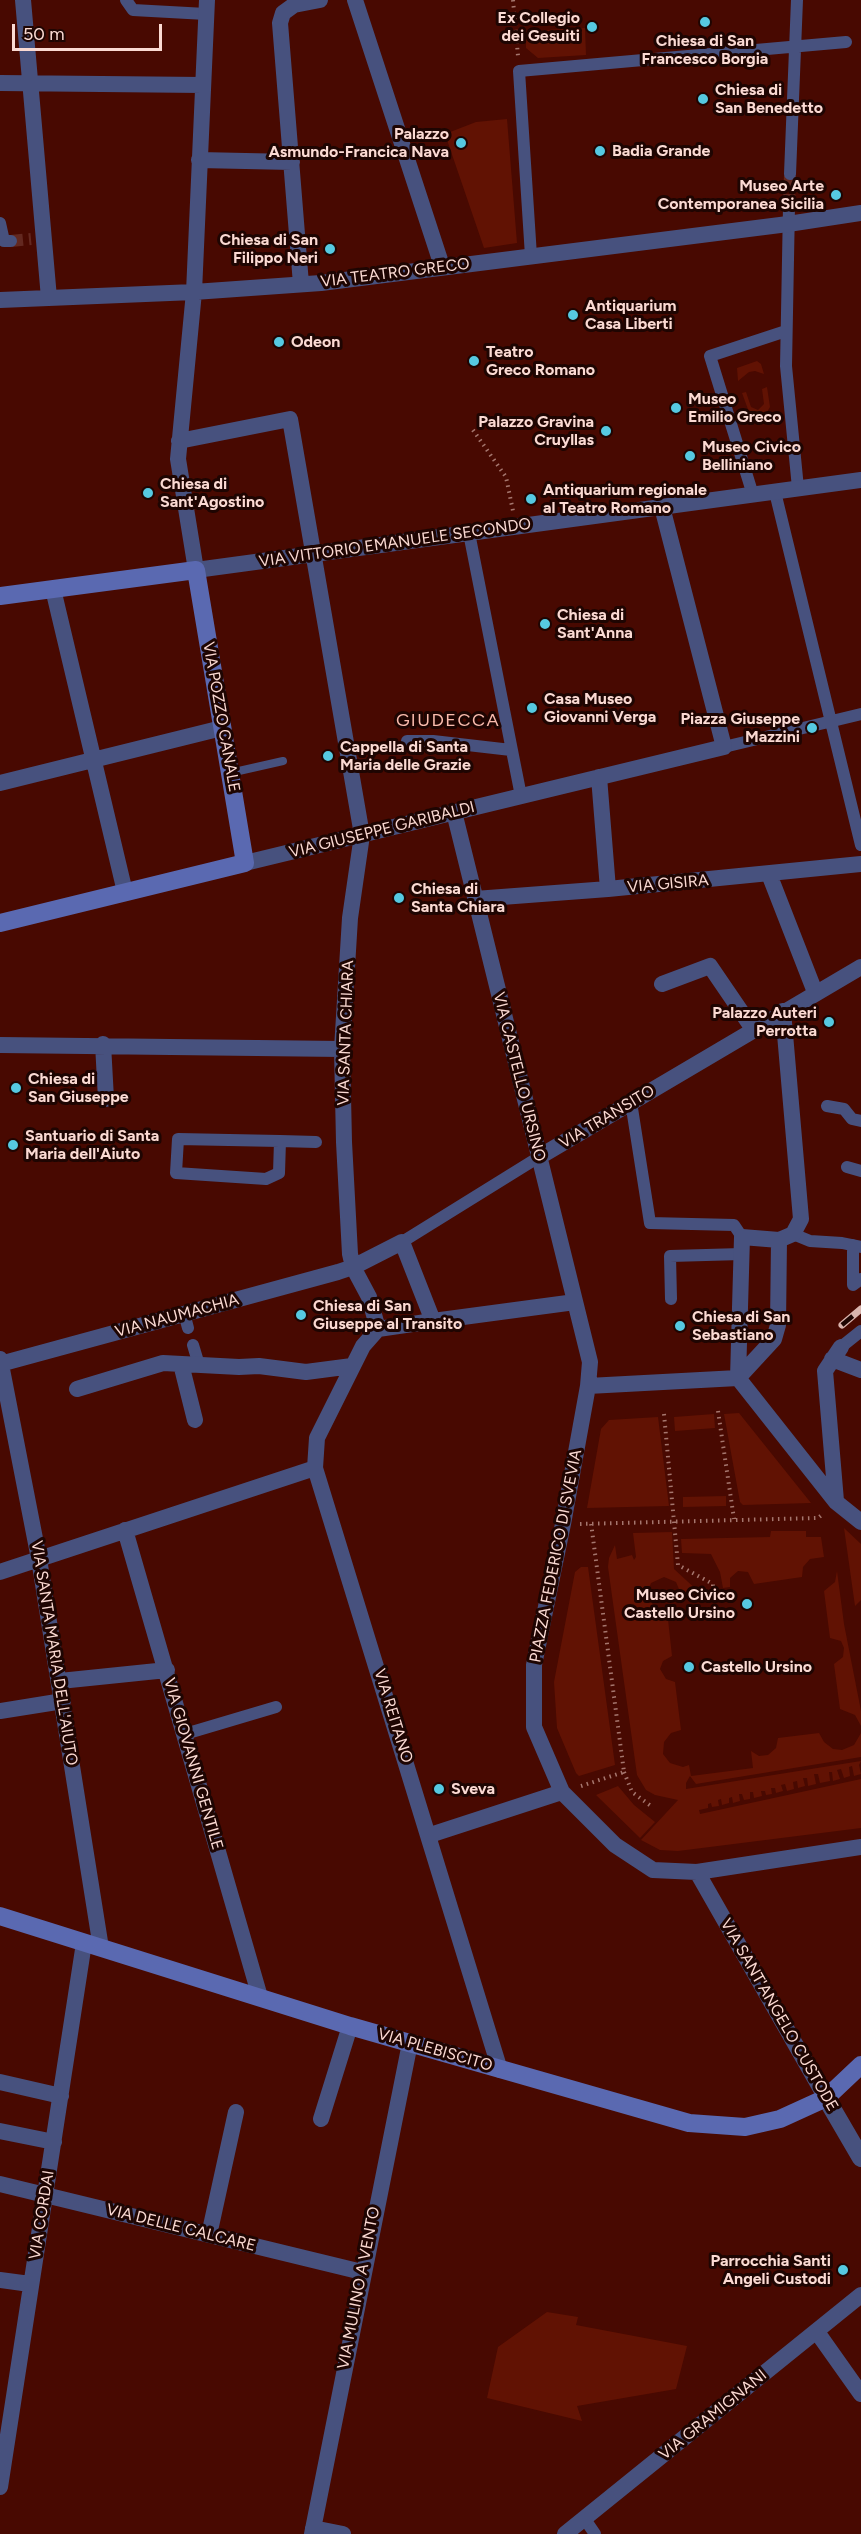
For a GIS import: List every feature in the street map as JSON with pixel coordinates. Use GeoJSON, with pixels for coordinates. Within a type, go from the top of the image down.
{"type":"FeatureCollection","features":[{"type":"Feature","properties":{"kind":"main road","name":"VIA VITTORIO EMANUELE SECONDO"},"geometry":{"type":"LineString","coordinates":[[0,596],[196,570]]}},
{"type":"Feature","properties":{"kind":"main road","name":"VIA POZZO CANALE"},"geometry":{"type":"LineString","coordinates":[[196,570],[245,863]]}},
{"type":"Feature","properties":{"kind":"main road","name":"VIA GIUSEPPE GARIBALDI"},"geometry":{"type":"LineString","coordinates":[[0,923],[245,863]]}},
{"type":"Feature","properties":{"kind":"main road","name":"VIA PLEBISCITO"},"geometry":{"type":"LineString","coordinates":[[0,1916],[350,2026],[689,2123],[745,2127],[780,2119],[826,2098],[861,2065]]}},
{"type":"Feature","properties":{"kind":"street"},"geometry":{"type":"LineString","coordinates":[[23,0],[38,239],[49,298]]}},
{"type":"Feature","properties":{"kind":"street"},"geometry":{"type":"LineString","coordinates":[[126,0],[133,10],[206,7],[194,292],[178,459],[196,570]]}},
{"type":"Feature","properties":{"kind":"street"},"geometry":{"type":"LineString","coordinates":[[301,284],[280,23],[283,14],[294,5],[310,0],[320,0]]}},
{"type":"Feature","properties":{"kind":"street"},"geometry":{"type":"LineString","coordinates":[[355,0],[442,267]]}},
{"type":"Feature","properties":{"kind":"street"},"geometry":{"type":"LineString","coordinates":[[790,174],[797,0]]}},
{"type":"Feature","properties":{"kind":"street"},"geometry":{"type":"LineString","coordinates":[[531,256],[519,71],[846,42]]}},
{"type":"Feature","properties":{"kind":"street"},"geometry":{"type":"LineString","coordinates":[[0,83],[203,85]]}},
{"type":"Feature","properties":{"kind":"street"},"geometry":{"type":"LineString","coordinates":[[198,160],[292,162]]}},
{"type":"Feature","properties":{"kind":"street"},"geometry":{"type":"LineString","coordinates":[[789,206],[786,376],[798,489]]}},
{"type":"Feature","properties":{"kind":"street","name":"VIA TEATRO GRECO"},"geometry":{"type":"LineString","coordinates":[[0,300],[194,292],[301,284],[861,213]]}},
{"type":"Feature","properties":{"kind":"street"},"geometry":{"type":"LineString","coordinates":[[0,223],[4,242],[11,241]]}},
{"type":"Feature","properties":{"kind":"street"},"geometry":{"type":"LineString","coordinates":[[753,495],[710,356],[786,331]]}},
{"type":"Feature","properties":{"kind":"street","name":"VIA SANTA CHIARA"},"geometry":{"type":"LineString","coordinates":[[179,441],[290,419],[362,835],[350,918],[342,1049],[344,1142],[350,1254],[353,1267]]}},
{"type":"Feature","properties":{"kind":"street","name":"VIA VITTORIO EMANUELE SECONDO"},"geometry":{"type":"LineString","coordinates":[[196,570],[861,480]]}},
{"type":"Feature","properties":{"kind":"street"},"geometry":{"type":"LineString","coordinates":[[775,492],[861,845]]}},
{"type":"Feature","properties":{"kind":"street"},"geometry":{"type":"LineString","coordinates":[[662,507],[724,747]]}},
{"type":"Feature","properties":{"kind":"street"},"geometry":{"type":"LineString","coordinates":[[469,533],[521,796]]}},
{"type":"Feature","properties":{"kind":"street"},"geometry":{"type":"LineString","coordinates":[[53,589],[125,892]]}},
{"type":"Feature","properties":{"kind":"street","name":"VIA GIUSEPPE GARIBALDI"},"geometry":{"type":"LineString","coordinates":[[245,863],[861,714]]}},
{"type":"Feature","properties":{"kind":"street"},"geometry":{"type":"LineString","coordinates":[[0,783],[222,728]]}},
{"type":"Feature","properties":{"kind":"street"},"geometry":{"type":"LineString","coordinates":[[407,741],[433,741],[511,750]]}},
{"type":"Feature","properties":{"kind":"street"},"geometry":{"type":"LineString","coordinates":[[598,777],[608,889]]}},
{"type":"Feature","properties":{"kind":"street","name":"VIA CASTELLO URSINO"},"geometry":{"type":"LineString","coordinates":[[454,812],[584,1341]]}},
{"type":"Feature","properties":{"kind":"street","name":"VIA GISIRA"},"geometry":{"type":"LineString","coordinates":[[475,899],[608,889],[861,864]]}},
{"type":"Feature","properties":{"kind":"street"},"geometry":{"type":"LineString","coordinates":[[769,874],[815,992]]}},
{"type":"Feature","properties":{"kind":"street"},"geometry":{"type":"LineString","coordinates":[[662,984],[710,966],[753,1029]]}},
{"type":"Feature","properties":{"kind":"street","name":"VIA TRANSITO"},"geometry":{"type":"LineString","coordinates":[[353,1267],[402,1242],[539,1157],[815,992],[861,967]]}},
{"type":"Feature","properties":{"kind":"street"},"geometry":{"type":"LineString","coordinates":[[588,1386],[738,1378],[774,1340],[778,1325],[786,1237],[801,1219],[783,1011]]}},
{"type":"Feature","properties":{"kind":"street"},"geometry":{"type":"LineString","coordinates":[[103,1044],[106,1099]]}},
{"type":"Feature","properties":{"kind":"street"},"geometry":{"type":"LineString","coordinates":[[0,1045],[103,1044],[342,1049]]}},
{"type":"Feature","properties":{"kind":"street"},"geometry":{"type":"LineString","coordinates":[[631,1102],[650,1223],[734,1225],[742,1245],[738,1378],[830,1508],[861,1522]]}},
{"type":"Feature","properties":{"kind":"street"},"geometry":{"type":"LineString","coordinates":[[827,1106],[844,1109],[852,1119],[861,1121]]}},
{"type":"Feature","properties":{"kind":"street"},"geometry":{"type":"LineString","coordinates":[[280,1141],[279,1173],[266,1179],[176,1173],[178,1140],[280,1141],[316,1142]]}},
{"type":"Feature","properties":{"kind":"street"},"geometry":{"type":"LineString","coordinates":[[847,1167],[861,1171]]}},
{"type":"Feature","properties":{"kind":"street"},"geometry":{"type":"LineString","coordinates":[[671,1299],[670,1256],[786,1237],[857,1246],[853,1285],[861,1279]]}},
{"type":"Feature","properties":{"kind":"street"},"geometry":{"type":"LineString","coordinates":[[402,1242],[433,1321]]}},
{"type":"Feature","properties":{"kind":"street"},"geometry":{"type":"LineString","coordinates":[[353,1267],[369,1297],[378,1329],[575,1302]]}},
{"type":"Feature","properties":{"kind":"street","name":"VIA NAUMACHIA"},"geometry":{"type":"LineString","coordinates":[[1,1362],[186,1321],[353,1267]]}},
{"type":"Feature","properties":{"kind":"street","name":"VIA REITANO"},"geometry":{"type":"LineString","coordinates":[[378,1329],[363,1346],[352,1365],[317,1438],[315,1468],[430,1834],[500,2070]]}},
{"type":"Feature","properties":{"kind":"street"},"geometry":{"type":"LineString","coordinates":[[830,1508],[825,1371],[845,1360],[861,1330]]}},
{"type":"Feature","properties":{"kind":"street","name":"PIAZZA FEDERICO DI SVEVIA"},"geometry":{"type":"LineString","coordinates":[[584,1341],[590,1362],[588,1386],[534,1665],[534,1727],[554,1795],[615,1845],[652,1870],[697,1872],[861,1847]]}},
{"type":"Feature","properties":{"kind":"street"},"geometry":{"type":"LineString","coordinates":[[194,1346],[199,1365]]}},
{"type":"Feature","properties":{"kind":"street","name":"VIA SANTA MARIA DELL'AIUTO"},"geometry":{"type":"LineString","coordinates":[[1,1362],[60,1681],[92,1945]]}},
{"type":"Feature","properties":{"kind":"street"},"geometry":{"type":"LineString","coordinates":[[77,1389],[163,1363],[259,1366],[306,1372],[352,1365]]}},
{"type":"Feature","properties":{"kind":"street"},"geometry":{"type":"LineString","coordinates":[[181,1364],[195,1420]]}},
{"type":"Feature","properties":{"kind":"street"},"geometry":{"type":"LineString","coordinates":[[0,1572],[315,1468]]}},
{"type":"Feature","properties":{"kind":"street","name":"VIA GIOVANNI GENTILE"},"geometry":{"type":"LineString","coordinates":[[125,1530],[261,1998]]}},
{"type":"Feature","properties":{"kind":"street"},"geometry":{"type":"LineString","coordinates":[[60,1681],[167,1670]]}},
{"type":"Feature","properties":{"kind":"street"},"geometry":{"type":"LineString","coordinates":[[0,1711],[63,1701]]}},
{"type":"Feature","properties":{"kind":"street"},"geometry":{"type":"LineString","coordinates":[[185,1734],[276,1707]]}},
{"type":"Feature","properties":{"kind":"street"},"geometry":{"type":"LineString","coordinates":[[430,1834],[554,1795]]}},
{"type":"Feature","properties":{"kind":"street","name":"VIA SANT'ANGELO CUSTODE"},"geometry":{"type":"LineString","coordinates":[[697,1872],[861,2158]]}},
{"type":"Feature","properties":{"kind":"street","name":"VIA CORDAI"},"geometry":{"type":"LineString","coordinates":[[0,2487],[61,2096],[92,1945]]}},
{"type":"Feature","properties":{"kind":"street"},"geometry":{"type":"LineString","coordinates":[[321,2119],[350,2026]]}},
{"type":"Feature","properties":{"kind":"street","name":"VIA MULINO A VENTO"},"geometry":{"type":"LineString","coordinates":[[312,2531],[362,2272],[410,2043]]}},
{"type":"Feature","properties":{"kind":"street"},"geometry":{"type":"LineString","coordinates":[[0,2082],[61,2096]]}},
{"type":"Feature","properties":{"kind":"street"},"geometry":{"type":"LineString","coordinates":[[209,2235],[236,2112]]}},
{"type":"Feature","properties":{"kind":"street"},"geometry":{"type":"LineString","coordinates":[[0,2131],[54,2142]]}},
{"type":"Feature","properties":{"kind":"street","name":"VIA DELLE CALCARE"},"geometry":{"type":"LineString","coordinates":[[0,2184],[362,2272]]}},
{"type":"Feature","properties":{"kind":"street"},"geometry":{"type":"LineString","coordinates":[[0,2280],[30,2284]]}},
{"type":"Feature","properties":{"kind":"street","name":"VIA GRAMIGNANI"},"geometry":{"type":"LineString","coordinates":[[565,2534],[861,2295]]}},
{"type":"Feature","properties":{"kind":"street"},"geometry":{"type":"LineString","coordinates":[[817,2332],[861,2394]]}},
{"type":"Feature","properties":{"kind":"street"},"geometry":{"type":"LineString","coordinates":[[584,2518],[595,2534]]}},
{"type":"Feature","properties":{"kind":"street"},"geometry":{"type":"LineString","coordinates":[[312,2531],[343,2534]]}},
{"type":"Feature","properties":{"kind":"lane"},"geometry":{"type":"LineString","coordinates":[[230,773],[283,761]]}},
{"type":"Feature","properties":{"kind":"path"},"geometry":{"type":"LineString","coordinates":[[513,0],[519,71]]}},
{"type":"Feature","properties":{"kind":"path"},"geometry":{"type":"LineString","coordinates":[[473,430],[506,477],[515,526]]}},
{"type":"Feature","properties":{"kind":"path"},"geometry":{"type":"LineString","coordinates":[[718,1411],[734,1519]]}},
{"type":"Feature","properties":{"kind":"path"},"geometry":{"type":"LineString","coordinates":[[664,1414],[678,1565],[713,1584],[713,1590]]}},
{"type":"Feature","properties":{"kind":"path"},"geometry":{"type":"LineString","coordinates":[[580,1524],[818,1518],[830,1508]]}},
{"type":"Feature","properties":{"kind":"path"},"geometry":{"type":"LineString","coordinates":[[591,1523],[624,1772],[632,1792],[651,1806]]}},
{"type":"Feature","properties":{"kind":"path"},"geometry":{"type":"LineString","coordinates":[[554,1795],[624,1772]]}},
{"type":"Feature","properties":{"kind":"shaded area"},"geometry":{"type":"Polygon","coordinates":[[[585,28],[586,55],[538,58],[526,48],[526,31],[585,28]]]}},
{"type":"Feature","properties":{"kind":"shaded area"},"geometry":{"type":"Polygon","coordinates":[[[507,119],[517,243],[484,248],[445,134],[476,122],[507,119]]]}},
{"type":"Feature","properties":{"kind":"shaded area"},"geometry":{"type":"Polygon","coordinates":[[[757,361],[761,364],[764,374],[749,372],[738,381],[737,368],[757,361]]]}},
{"type":"Feature","properties":{"kind":"shaded area"},"geometry":{"type":"Polygon","coordinates":[[[767,387],[770,407],[767,412],[758,416],[749,412],[742,393],[746,392],[751,407],[758,410],[764,404],[762,389],[767,387]]]}},
{"type":"Feature","properties":{"kind":"shaded area"},"geometry":{"type":"Polygon","coordinates":[[[739,1413],[811,1503],[743,1505],[740,1502],[724,1414],[739,1413]]]}},
{"type":"Feature","properties":{"kind":"shaded area"},"geometry":{"type":"Polygon","coordinates":[[[714,1414],[715,1428],[675,1431],[674,1417],[714,1414]]]}},
{"type":"Feature","properties":{"kind":"shaded area"},"geometry":{"type":"Polygon","coordinates":[[[658,1417],[669,1506],[587,1508],[601,1429],[609,1420],[658,1417]]]}},
{"type":"Feature","properties":{"kind":"shaded area"},"geometry":{"type":"Polygon","coordinates":[[[726,1496],[726,1506],[683,1507],[683,1497],[726,1496]]]}},
{"type":"Feature","properties":{"kind":"shaded area"},"geometry":{"type":"Polygon","coordinates":[[[844,1528],[861,1544],[861,1600],[855,1606],[844,1528]]]}},
{"type":"Feature","properties":{"kind":"shaded area"},"geometry":{"type":"Polygon","coordinates":[[[771,1531],[806,1531],[806,1537],[821,1537],[824,1557],[810,1559],[803,1567],[802,1577],[754,1584],[748,1572],[738,1571],[730,1578],[730,1587],[723,1588],[720,1572],[711,1554],[682,1553],[681,1539],[770,1537],[771,1531]]]}},
{"type":"Feature","properties":{"kind":"shaded area"},"geometry":{"type":"Polygon","coordinates":[[[672,1532],[674,1569],[699,1592],[681,1594],[676,1582],[664,1577],[651,1583],[647,1593],[654,1607],[667,1610],[672,1656],[663,1661],[660,1669],[666,1679],[675,1682],[681,1730],[671,1733],[664,1742],[663,1754],[670,1763],[683,1767],[689,1765],[691,1776],[753,1768],[751,1751],[759,1756],[768,1755],[776,1748],[778,1738],[819,1733],[824,1742],[833,1749],[842,1750],[854,1745],[861,1733],[861,1757],[696,1784],[690,1776],[686,1789],[861,1761],[859,1765],[861,1774],[854,1776],[852,1766],[849,1767],[850,1776],[844,1778],[841,1769],[837,1770],[840,1779],[833,1781],[832,1772],[829,1772],[830,1781],[820,1783],[818,1774],[814,1774],[816,1784],[808,1786],[807,1778],[803,1778],[805,1786],[798,1788],[797,1781],[793,1782],[794,1789],[787,1791],[785,1784],[781,1785],[783,1791],[776,1793],[775,1788],[771,1788],[772,1794],[766,1795],[765,1791],[761,1791],[762,1796],[754,1798],[753,1792],[750,1792],[750,1799],[744,1800],[742,1794],[739,1794],[740,1801],[733,1803],[732,1797],[729,1798],[729,1803],[722,1805],[721,1799],[718,1800],[719,1806],[712,1807],[711,1803],[708,1804],[708,1808],[699,1810],[700,1814],[861,1779],[861,1828],[678,1851],[660,1850],[641,1840],[678,1800],[655,1795],[646,1790],[637,1775],[608,1567],[615,1545],[617,1559],[632,1555],[634,1560],[636,1557],[633,1533],[672,1532]]]}},
{"type":"Feature","properties":{"kind":"shaded area"},"geometry":{"type":"Polygon","coordinates":[[[581,1567],[588,1567],[615,1765],[579,1776],[557,1728],[554,1682],[575,1572],[581,1567]]]}},
{"type":"Feature","properties":{"kind":"shaded area"},"geometry":{"type":"Polygon","coordinates":[[[837,1571],[844,1624],[861,1711],[861,1726],[855,1715],[840,1709],[834,1664],[843,1657],[844,1648],[841,1641],[830,1638],[824,1591],[835,1582],[837,1571]]]}},
{"type":"Feature","properties":{"kind":"shaded area"},"geometry":{"type":"Polygon","coordinates":[[[618,1786],[634,1805],[655,1822],[640,1838],[596,1795],[618,1786]]]}},
{"type":"Feature","properties":{"kind":"shaded area"},"geometry":{"type":"Polygon","coordinates":[[[547,2312],[578,2317],[576,2325],[687,2346],[676,2389],[577,2406],[582,2421],[487,2398],[498,2347],[547,2312]]]}},
{"type":"Feature","properties":{"kind":"tunnel"},"geometry":{"type":"LineString","coordinates":[[789,206],[790,174]]}},
{"type":"Feature","properties":{"kind":"tunnel"},"geometry":{"type":"LineString","coordinates":[[11,241],[31,239]]}},
{"type":"Feature","properties":{"kind":"railway"},"geometry":{"type":"LineString","coordinates":[[842,1325],[861,1309]]}},
{"type":"Feature","properties":{"kind":"place","name":"Chiesa di San Francesco Borgia"},"geometry":{"type":"Point","coordinates":[705,22]}},
{"type":"Feature","properties":{"kind":"place","name":"Ex Collegio dei Gesuiti"},"geometry":{"type":"Point","coordinates":[592,27]}},
{"type":"Feature","properties":{"kind":"place","name":"Chiesa di San Benedetto"},"geometry":{"type":"Point","coordinates":[703,99]}},
{"type":"Feature","properties":{"kind":"place","name":"Palazzo Asmundo-Francica Nava"},"geometry":{"type":"Point","coordinates":[461,143]}},
{"type":"Feature","properties":{"kind":"place","name":"Badia Grande"},"geometry":{"type":"Point","coordinates":[600,151]}},
{"type":"Feature","properties":{"kind":"place","name":"Museo Arte Contemporanea Sicilia"},"geometry":{"type":"Point","coordinates":[836,195]}},
{"type":"Feature","properties":{"kind":"place","name":"Chiesa di San Filippo Neri"},"geometry":{"type":"Point","coordinates":[330,249]}},
{"type":"Feature","properties":{"kind":"place","name":"Antiquarium Casa Liberti"},"geometry":{"type":"Point","coordinates":[573,315]}},
{"type":"Feature","properties":{"kind":"place","name":"Odeon"},"geometry":{"type":"Point","coordinates":[279,342]}},
{"type":"Feature","properties":{"kind":"place","name":"Teatro Greco Romano"},"geometry":{"type":"Point","coordinates":[474,361]}},
{"type":"Feature","properties":{"kind":"place","name":"Museo Emilio Greco"},"geometry":{"type":"Point","coordinates":[676,408]}},
{"type":"Feature","properties":{"kind":"place","name":"Palazzo Gravina Cruyllas"},"geometry":{"type":"Point","coordinates":[606,431]}},
{"type":"Feature","properties":{"kind":"place","name":"Museo Civico Belliniano"},"geometry":{"type":"Point","coordinates":[690,456]}},
{"type":"Feature","properties":{"kind":"place","name":"Chiesa di Sant'Agostino"},"geometry":{"type":"Point","coordinates":[148,493]}},
{"type":"Feature","properties":{"kind":"place","name":"Antiquarium regionale al Teatro Romano"},"geometry":{"type":"Point","coordinates":[531,499]}},
{"type":"Feature","properties":{"kind":"place","name":"Chiesa di Sant'Anna"},"geometry":{"type":"Point","coordinates":[545,624]}},
{"type":"Feature","properties":{"kind":"place","name":"Casa Museo Giovanni Verga"},"geometry":{"type":"Point","coordinates":[532,708]}},
{"type":"Feature","properties":{"kind":"place","name":"Piazza Giuseppe Mazzini"},"geometry":{"type":"Point","coordinates":[812,728]}},
{"type":"Feature","properties":{"kind":"place","name":"Cappella di Santa Maria delle Grazie"},"geometry":{"type":"Point","coordinates":[328,756]}},
{"type":"Feature","properties":{"kind":"place","name":"Chiesa di Santa Chiara"},"geometry":{"type":"Point","coordinates":[399,898]}},
{"type":"Feature","properties":{"kind":"place","name":"Palazzo Auteri Perrotta"},"geometry":{"type":"Point","coordinates":[829,1022]}},
{"type":"Feature","properties":{"kind":"place","name":"Chiesa di San Giuseppe"},"geometry":{"type":"Point","coordinates":[16,1088]}},
{"type":"Feature","properties":{"kind":"place","name":"Santuario di Santa Maria dell'Aiuto"},"geometry":{"type":"Point","coordinates":[13,1145]}},
{"type":"Feature","properties":{"kind":"place","name":"Chiesa di San Giuseppe al Transito"},"geometry":{"type":"Point","coordinates":[301,1315]}},
{"type":"Feature","properties":{"kind":"place","name":"Chiesa di San Sebastiano"},"geometry":{"type":"Point","coordinates":[680,1326]}},
{"type":"Feature","properties":{"kind":"place","name":"Museo Civico Castello Ursino"},"geometry":{"type":"Point","coordinates":[747,1604]}},
{"type":"Feature","properties":{"kind":"place","name":"Castello Ursino"},"geometry":{"type":"Point","coordinates":[689,1667]}},
{"type":"Feature","properties":{"kind":"place","name":"Sveva"},"geometry":{"type":"Point","coordinates":[439,1789]}},
{"type":"Feature","properties":{"kind":"place","name":"Parrocchia Santi Angeli Custodi"},"geometry":{"type":"Point","coordinates":[843,2270]}},
{"type":"Feature","properties":{"kind":"district","name":"GIUDECCA"},"geometry":{"type":"Point","coordinates":[448,721]}}]}
